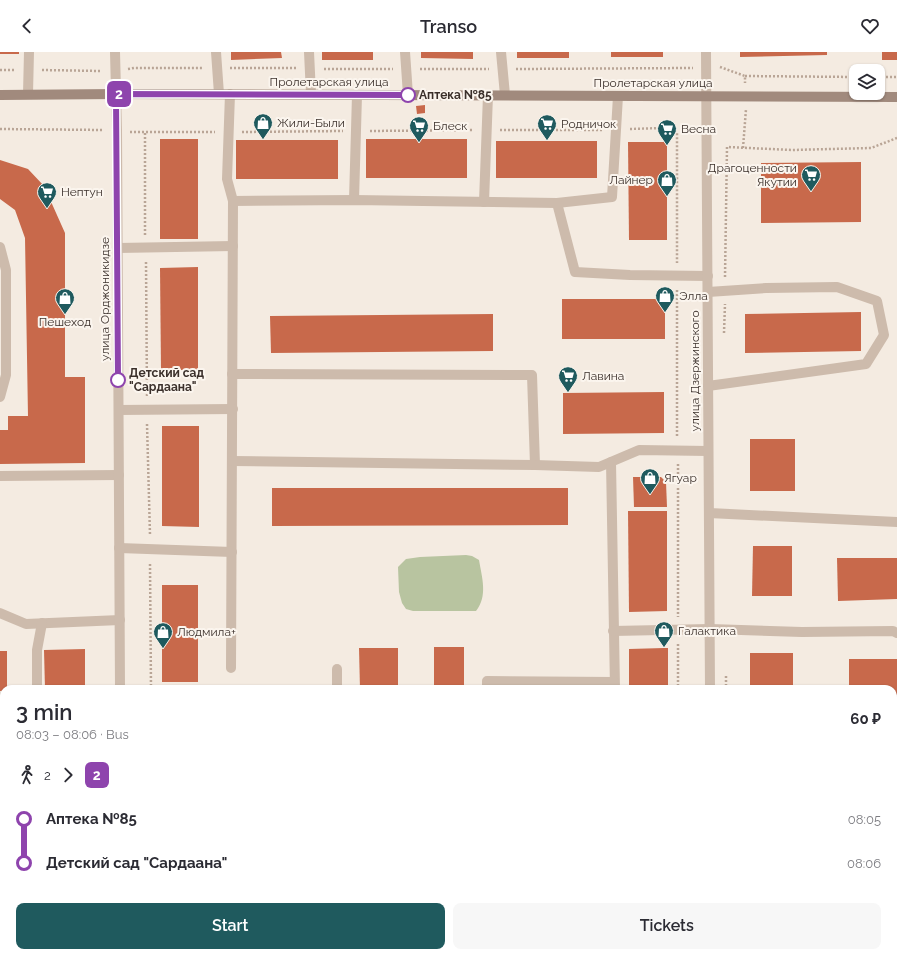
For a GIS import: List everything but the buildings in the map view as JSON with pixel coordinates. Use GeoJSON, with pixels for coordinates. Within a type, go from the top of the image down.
{"type":"FeatureCollection","features":[{"type":"Feature","properties":{"kind":"main road","name":"Пролетарская улица"},"geometry":{"type":"LineString","coordinates":[[0,95],[311,94],[897,97]]}},
{"type":"Feature","properties":{"kind":"street"},"geometry":{"type":"LineString","coordinates":[[28,94],[29,52]]}},
{"type":"Feature","properties":{"kind":"street","name":"улица Орджоникидзе"},"geometry":{"type":"LineString","coordinates":[[115,52],[118,248],[120,685]]}},
{"type":"Feature","properties":{"kind":"street"},"geometry":{"type":"LineString","coordinates":[[216,52],[224,94],[228,132],[227,179],[233,200],[231,668]]}},
{"type":"Feature","properties":{"kind":"street"},"geometry":{"type":"LineString","coordinates":[[309,52],[311,94]]}},
{"type":"Feature","properties":{"kind":"street"},"geometry":{"type":"LineString","coordinates":[[405,52],[408,95]]}},
{"type":"Feature","properties":{"kind":"street"},"geometry":{"type":"LineString","coordinates":[[501,52],[505,95]]}},
{"type":"Feature","properties":{"kind":"street","name":"улица Дзержинского"},"geometry":{"type":"LineString","coordinates":[[706,52],[710,685]]}},
{"type":"Feature","properties":{"kind":"street"},"geometry":{"type":"LineString","coordinates":[[354,200],[357,95]]}},
{"type":"Feature","properties":{"kind":"street"},"geometry":{"type":"LineString","coordinates":[[484,202],[488,95]]}},
{"type":"Feature","properties":{"kind":"street"},"geometry":{"type":"LineString","coordinates":[[233,200],[557,203],[612,197],[618,96]]}},
{"type":"Feature","properties":{"kind":"street"},"geometry":{"type":"LineString","coordinates":[[557,203],[576,272],[708,276]]}},
{"type":"Feature","properties":{"kind":"street"},"geometry":{"type":"LineString","coordinates":[[118,248],[233,246]]}},
{"type":"Feature","properties":{"kind":"street"},"geometry":{"type":"LineString","coordinates":[[0,247],[6,270],[6,375],[0,397]]}},
{"type":"Feature","properties":{"kind":"street"},"geometry":{"type":"LineString","coordinates":[[708,292],[725,290],[837,287],[877,301],[884,335],[866,364],[708,386]]}},
{"type":"Feature","properties":{"kind":"street"},"geometry":{"type":"LineString","coordinates":[[232,374],[532,375],[535,465]]}},
{"type":"Feature","properties":{"kind":"street"},"geometry":{"type":"LineString","coordinates":[[119,410],[232,410]]}},
{"type":"Feature","properties":{"kind":"street"},"geometry":{"type":"LineString","coordinates":[[232,461],[599,467],[639,450],[708,450]]}},
{"type":"Feature","properties":{"kind":"street"},"geometry":{"type":"LineString","coordinates":[[487,685],[487,681],[615,685],[611,462]]}},
{"type":"Feature","properties":{"kind":"street"},"geometry":{"type":"LineString","coordinates":[[0,476],[119,475]]}},
{"type":"Feature","properties":{"kind":"street"},"geometry":{"type":"LineString","coordinates":[[709,513],[897,522]]}},
{"type":"Feature","properties":{"kind":"street"},"geometry":{"type":"LineString","coordinates":[[119,548],[232,552]]}},
{"type":"Feature","properties":{"kind":"street"},"geometry":{"type":"LineString","coordinates":[[0,613],[26,624],[120,620]]}},
{"type":"Feature","properties":{"kind":"street"},"geometry":{"type":"LineString","coordinates":[[37,685],[37,650],[42,623]]}},
{"type":"Feature","properties":{"kind":"street"},"geometry":{"type":"LineString","coordinates":[[614,631],[710,629],[802,632],[892,631],[897,633]]}},
{"type":"Feature","properties":{"kind":"street"},"geometry":{"type":"LineString","coordinates":[[337,669],[337,685]]}},
{"type":"Feature","properties":{"kind":"path"},"geometry":{"type":"LineString","coordinates":[[744,76],[849,77]]}},
{"type":"Feature","properties":{"kind":"path"},"geometry":{"type":"LineString","coordinates":[[885,77],[897,77]]}},
{"type":"Feature","properties":{"kind":"path"},"geometry":{"type":"LineString","coordinates":[[0,129],[117,130],[136,133],[616,130],[662,128],[677,133],[678,685]]}},
{"type":"Feature","properties":{"kind":"path"},"geometry":{"type":"LineString","coordinates":[[725,290],[727,147],[792,150],[871,148],[897,138]]}},
{"type":"Feature","properties":{"kind":"green space"},"geometry":{"type":"Polygon","coordinates":[[[466,555],[472,556],[479,560],[483,593],[480,605],[476,611],[413,611],[406,609],[402,603],[399,592],[398,567],[406,559],[466,555]]]}},
{"type":"Feature","properties":{"kind":"bus line","name":"2"},"geometry":{"type":"LineString","coordinates":[[118,380],[116,94],[408,95]]}},
{"type":"Feature","properties":{"kind":"place","name":"Аптека №85"},"geometry":{"type":"Point","coordinates":[408,95]}},
{"type":"Feature","properties":{"kind":"place","name":"Жили-Были"},"geometry":{"type":"Point","coordinates":[263,140]}},
{"type":"Feature","properties":{"kind":"place","name":"Родничок"},"geometry":{"type":"Point","coordinates":[547,141]}},
{"type":"Feature","properties":{"kind":"place","name":"Блеск"},"geometry":{"type":"Point","coordinates":[419,143]}},
{"type":"Feature","properties":{"kind":"place","name":"Весна"},"geometry":{"type":"Point","coordinates":[667,146]}},
{"type":"Feature","properties":{"kind":"place","name":"Драгоценности Якутии"},"geometry":{"type":"Point","coordinates":[811,192]}},
{"type":"Feature","properties":{"kind":"place","name":"Лайнер"},"geometry":{"type":"Point","coordinates":[667,197]}},
{"type":"Feature","properties":{"kind":"place","name":"Нептун"},"geometry":{"type":"Point","coordinates":[47,209]}},
{"type":"Feature","properties":{"kind":"place","name":"Элла"},"geometry":{"type":"Point","coordinates":[665,313]}},
{"type":"Feature","properties":{"kind":"place","name":"Пешеход"},"geometry":{"type":"Point","coordinates":[65,315]}},
{"type":"Feature","properties":{"kind":"place","name":"Детский сад \"Сардаана\""},"geometry":{"type":"Point","coordinates":[118,380]}},
{"type":"Feature","properties":{"kind":"place","name":"Лавина"},"geometry":{"type":"Point","coordinates":[568,393]}},
{"type":"Feature","properties":{"kind":"place","name":"Ягуар"},"geometry":{"type":"Point","coordinates":[650,495]}},
{"type":"Feature","properties":{"kind":"place","name":"Галактика"},"geometry":{"type":"Point","coordinates":[664,648]}},
{"type":"Feature","properties":{"kind":"place","name":"Людмила+"},"geometry":{"type":"Point","coordinates":[163,649]}}]}
